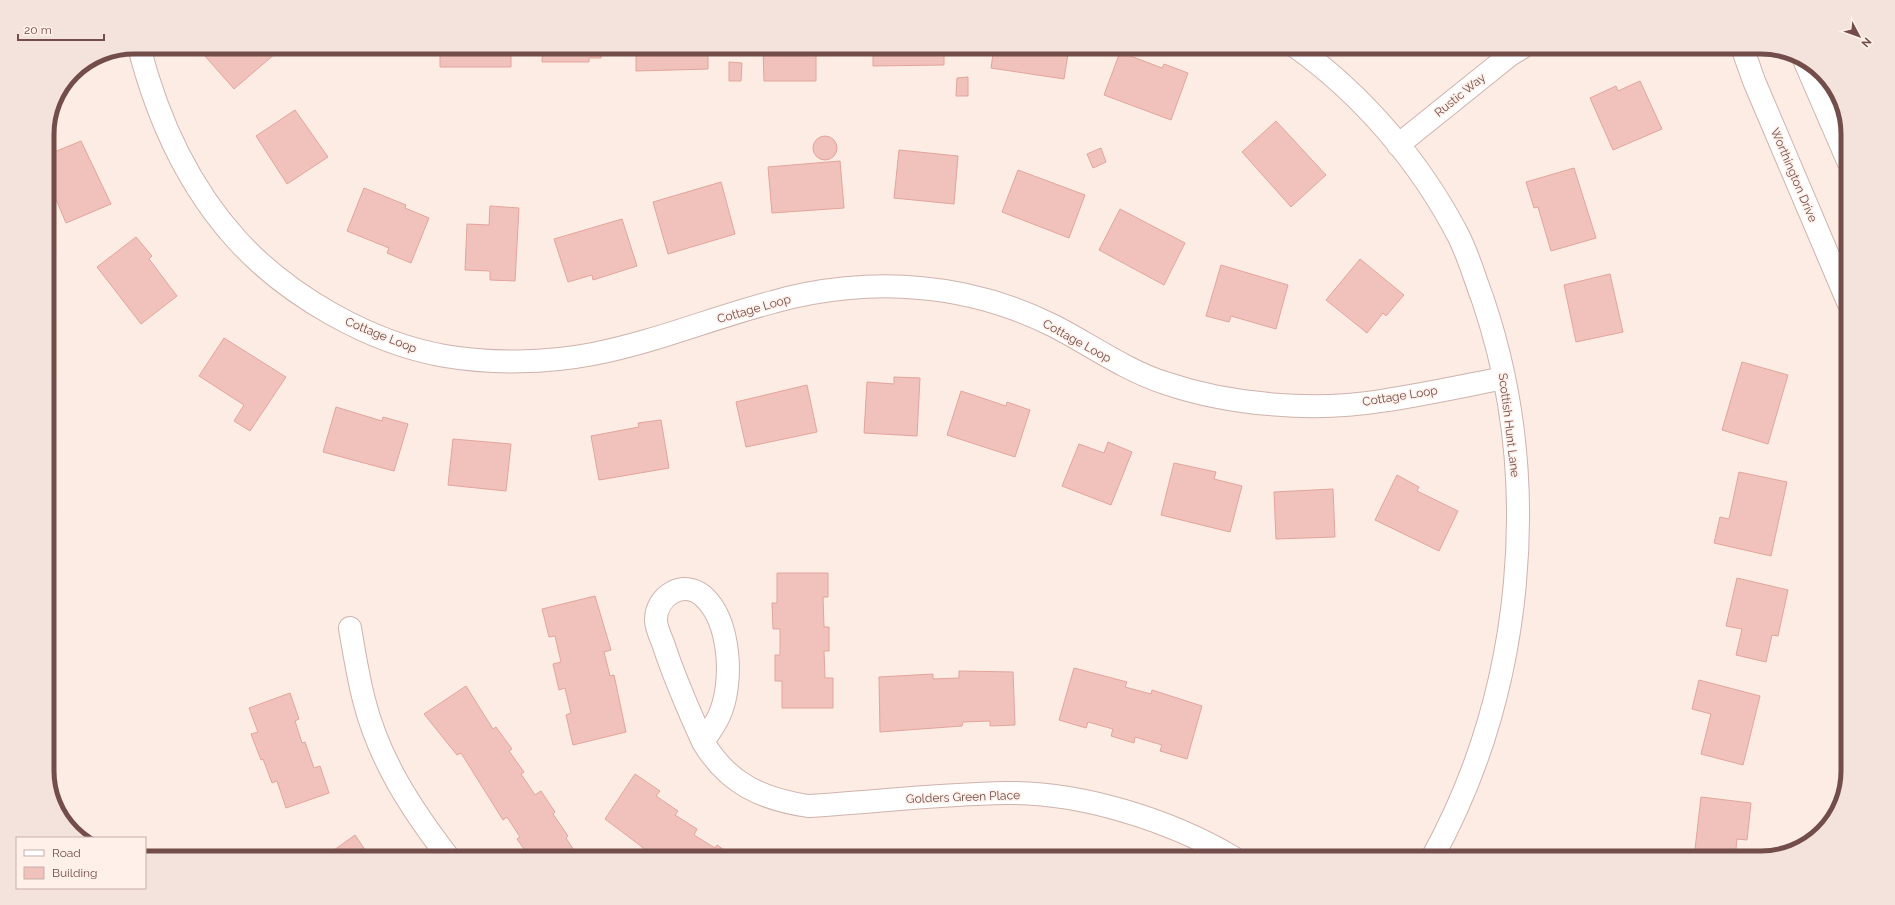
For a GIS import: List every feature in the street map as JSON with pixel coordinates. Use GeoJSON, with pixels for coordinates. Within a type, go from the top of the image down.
{"type":"FeatureCollection","features":[{"type":"Feature","properties":{"kind":"street","name":"Cottage Loop"},"geometry":{"type":"LineString","coordinates":[[141,54],[149,86],[170,138],[203,196],[237,240],[275,275],[317,306],[354,326],[402,345],[442,356],[475,360],[536,360],[589,355],[645,342],[774,301],[809,293],[868,287],[916,287],[959,293],[1008,306],[1055,327],[1117,363],[1163,383],[1208,395],[1256,403],[1317,406],[1377,402],[1504,378]]}},
{"type":"Feature","properties":{"kind":"street","name":"Scottish Hunt Lane"},"geometry":{"type":"LineString","coordinates":[[1306,54],[1358,99],[1398,144],[1442,206],[1460,238],[1470,262],[1492,326],[1504,378],[1516,471],[1517,541],[1514,596],[1507,643],[1493,705],[1472,771],[1436,851]]}},
{"type":"Feature","properties":{"kind":"street","name":"Rustic Way"},"geometry":{"type":"LineString","coordinates":[[1398,144],[1512,54]]}},
{"type":"Feature","properties":{"kind":"street","name":"Worthington Drive"},"geometry":{"type":"LineString","coordinates":[[1744,54],[1754,81],[1841,286]]}},
{"type":"Feature","properties":{"kind":"street"},"geometry":{"type":"LineString","coordinates":[[1808,69],[1841,145]]}},
{"type":"Feature","properties":{"kind":"street","name":"Golders Green Place"},"geometry":{"type":"LineString","coordinates":[[703,742],[719,716],[726,691],[725,634],[717,613],[702,596],[691,590],[675,590],[665,596],[657,608],[656,621],[674,678],[703,742],[727,773],[751,790],[779,801],[808,806],[1007,793],[1071,798],[1123,810],[1175,829],[1220,851]]}},
{"type":"Feature","properties":{"kind":"street"},"geometry":{"type":"LineString","coordinates":[[350,628],[363,700],[369,720],[389,768],[415,813],[444,851]]}},
{"type":"Feature","properties":{"kind":"green space"},"geometry":{"type":"Polygon","coordinates":[[[58,797],[76,827],[67,816],[58,797]]]}},
{"type":"Feature","properties":{"kind":"building"},"geometry":{"type":"Polygon","coordinates":[[[207,54],[275,54],[234,89],[205,56],[207,54]]]}},
{"type":"Feature","properties":{"kind":"building"},"geometry":{"type":"Polygon","coordinates":[[[440,54],[511,54],[511,67],[440,67],[440,54]]]}},
{"type":"Feature","properties":{"kind":"building"},"geometry":{"type":"Polygon","coordinates":[[[543,54],[601,54],[601,58],[589,58],[589,62],[542,62],[543,54]]]}},
{"type":"Feature","properties":{"kind":"building"},"geometry":{"type":"Polygon","coordinates":[[[636,54],[708,54],[708,69],[636,71],[636,54]]]}},
{"type":"Feature","properties":{"kind":"building"},"geometry":{"type":"Polygon","coordinates":[[[763,54],[816,54],[816,81],[764,81],[763,54]]]}},
{"type":"Feature","properties":{"kind":"building"},"geometry":{"type":"Polygon","coordinates":[[[873,54],[944,54],[944,65],[873,66],[873,54]]]}},
{"type":"Feature","properties":{"kind":"building"},"geometry":{"type":"Polygon","coordinates":[[[993,54],[1068,54],[1064,79],[991,68],[993,54]]]}},
{"type":"Feature","properties":{"kind":"building"},"geometry":{"type":"Polygon","coordinates":[[[1119,54],[1125,54],[1162,68],[1164,64],[1188,73],[1171,120],[1104,95],[1119,54]]]}},
{"type":"Feature","properties":{"kind":"building"},"geometry":{"type":"Polygon","coordinates":[[[729,62],[742,63],[741,81],[729,81],[729,62]]]}},
{"type":"Feature","properties":{"kind":"building"},"geometry":{"type":"Polygon","coordinates":[[[968,77],[968,96],[956,96],[957,78],[968,77]]]}},
{"type":"Feature","properties":{"kind":"building"},"geometry":{"type":"Polygon","coordinates":[[[1640,81],[1662,129],[1613,150],[1590,98],[1616,86],[1618,91],[1640,81]]]}},
{"type":"Feature","properties":{"kind":"building"},"geometry":{"type":"Polygon","coordinates":[[[295,110],[328,157],[287,184],[256,136],[295,110]]]}},
{"type":"Feature","properties":{"kind":"building"},"geometry":{"type":"Polygon","coordinates":[[[1276,121],[1326,175],[1291,207],[1242,152],[1276,121]]]}},
{"type":"Feature","properties":{"kind":"building"},"geometry":{"type":"Polygon","coordinates":[[[825,136],[834,139],[837,148],[834,157],[825,160],[816,157],[813,148],[816,139],[825,136]]]}},
{"type":"Feature","properties":{"kind":"building"},"geometry":{"type":"Polygon","coordinates":[[[81,141],[111,204],[66,223],[54,195],[54,152],[81,141]]]}},
{"type":"Feature","properties":{"kind":"building"},"geometry":{"type":"Polygon","coordinates":[[[1101,148],[1106,162],[1093,168],[1087,154],[1101,148]]]}},
{"type":"Feature","properties":{"kind":"building"},"geometry":{"type":"Polygon","coordinates":[[[899,150],[958,156],[954,204],[894,198],[899,150]]]}},
{"type":"Feature","properties":{"kind":"building"},"geometry":{"type":"Polygon","coordinates":[[[840,161],[844,208],[772,213],[768,167],[840,161]]]}},
{"type":"Feature","properties":{"kind":"building"},"geometry":{"type":"Polygon","coordinates":[[[1574,168],[1596,238],[1551,251],[1538,207],[1534,208],[1526,182],[1574,168]]]}},
{"type":"Feature","properties":{"kind":"building"},"geometry":{"type":"Polygon","coordinates":[[[1018,170],[1085,195],[1069,238],[1002,212],[1018,170]]]}},
{"type":"Feature","properties":{"kind":"building"},"geometry":{"type":"Polygon","coordinates":[[[721,182],[735,234],[668,254],[653,202],[721,182]]]}},
{"type":"Feature","properties":{"kind":"building"},"geometry":{"type":"Polygon","coordinates":[[[364,188],[406,205],[405,208],[429,218],[411,263],[387,253],[389,248],[347,231],[364,188]]]}},
{"type":"Feature","properties":{"kind":"building"},"geometry":{"type":"Polygon","coordinates":[[[490,206],[519,208],[515,281],[490,280],[490,271],[465,270],[467,224],[489,225],[490,206]]]}},
{"type":"Feature","properties":{"kind":"building"},"geometry":{"type":"Polygon","coordinates":[[[1120,209],[1185,243],[1164,285],[1099,250],[1120,209]]]}},
{"type":"Feature","properties":{"kind":"building"},"geometry":{"type":"Polygon","coordinates":[[[622,219],[637,266],[593,280],[592,275],[568,282],[554,239],[622,219]]]}},
{"type":"Feature","properties":{"kind":"building"},"geometry":{"type":"Polygon","coordinates":[[[136,237],[152,256],[149,259],[177,296],[141,324],[97,267],[136,237]]]}},
{"type":"Feature","properties":{"kind":"building"},"geometry":{"type":"Polygon","coordinates":[[[1360,259],[1404,295],[1386,316],[1383,313],[1367,333],[1326,300],[1360,259]]]}},
{"type":"Feature","properties":{"kind":"building"},"geometry":{"type":"Polygon","coordinates":[[[1221,265],[1288,285],[1276,329],[1231,316],[1229,322],[1206,316],[1221,265]]]}},
{"type":"Feature","properties":{"kind":"building"},"geometry":{"type":"Polygon","coordinates":[[[1610,274],[1623,332],[1576,342],[1564,285],[1610,274]]]}},
{"type":"Feature","properties":{"kind":"building"},"geometry":{"type":"Polygon","coordinates":[[[224,338],[286,377],[250,431],[234,421],[244,405],[199,376],[224,338]]]}},
{"type":"Feature","properties":{"kind":"building"},"geometry":{"type":"Polygon","coordinates":[[[1742,362],[1788,375],[1768,444],[1722,430],[1742,362]]]}},
{"type":"Feature","properties":{"kind":"building"},"geometry":{"type":"Polygon","coordinates":[[[894,377],[920,378],[917,436],[864,433],[867,382],[894,384],[894,377]]]}},
{"type":"Feature","properties":{"kind":"building"},"geometry":{"type":"Polygon","coordinates":[[[807,385],[817,432],[746,447],[736,402],[807,385]]]}},
{"type":"Feature","properties":{"kind":"building"},"geometry":{"type":"Polygon","coordinates":[[[961,391],[1006,406],[1007,402],[1030,410],[1015,457],[947,435],[961,391]]]}},
{"type":"Feature","properties":{"kind":"building"},"geometry":{"type":"Polygon","coordinates":[[[336,407],[382,421],[383,417],[408,424],[394,471],[323,452],[336,407]]]}},
{"type":"Feature","properties":{"kind":"building"},"geometry":{"type":"Polygon","coordinates":[[[661,420],[669,468],[599,480],[591,436],[639,427],[638,423],[661,420]]]}},
{"type":"Feature","properties":{"kind":"building"},"geometry":{"type":"Polygon","coordinates":[[[453,439],[511,444],[506,491],[448,485],[453,439]]]}},
{"type":"Feature","properties":{"kind":"building"},"geometry":{"type":"Polygon","coordinates":[[[1108,442],[1132,452],[1111,505],[1062,486],[1079,444],[1104,453],[1108,442]]]}},
{"type":"Feature","properties":{"kind":"building"},"geometry":{"type":"Polygon","coordinates":[[[1174,463],[1216,472],[1214,479],[1242,486],[1230,532],[1161,515],[1174,463]]]}},
{"type":"Feature","properties":{"kind":"building"},"geometry":{"type":"Polygon","coordinates":[[[1739,472],[1787,482],[1771,556],[1714,543],[1720,517],[1729,519],[1739,472]]]}},
{"type":"Feature","properties":{"kind":"building"},"geometry":{"type":"Polygon","coordinates":[[[1397,475],[1419,487],[1417,491],[1458,511],[1439,551],[1375,520],[1397,475]]]}},
{"type":"Feature","properties":{"kind":"building"},"geometry":{"type":"Polygon","coordinates":[[[1333,489],[1335,537],[1276,539],[1274,492],[1333,489]]]}},
{"type":"Feature","properties":{"kind":"building"},"geometry":{"type":"Polygon","coordinates":[[[777,573],[828,573],[828,597],[823,597],[824,627],[829,627],[829,651],[824,651],[825,678],[833,678],[833,708],[782,708],[782,681],[775,681],[775,655],[780,655],[780,629],[773,629],[772,603],[777,603],[777,573]]]}},
{"type":"Feature","properties":{"kind":"building"},"geometry":{"type":"Polygon","coordinates":[[[1737,578],[1788,590],[1778,636],[1772,635],[1766,662],[1736,655],[1742,629],[1726,626],[1737,578]]]}},
{"type":"Feature","properties":{"kind":"building"},"geometry":{"type":"Polygon","coordinates":[[[595,596],[611,650],[604,652],[610,676],[614,675],[626,732],[573,745],[566,715],[571,713],[565,688],[559,690],[553,664],[561,662],[555,636],[549,637],[542,609],[595,596]]]}},
{"type":"Feature","properties":{"kind":"building"},"geometry":{"type":"Polygon","coordinates":[[[1074,668],[1127,682],[1125,687],[1151,694],[1152,690],[1202,706],[1187,759],[1160,751],[1162,745],[1135,737],[1134,743],[1111,736],[1113,729],[1088,722],[1086,728],[1059,720],[1074,668]]]}},
{"type":"Feature","properties":{"kind":"building"},"geometry":{"type":"Polygon","coordinates":[[[959,671],[1013,672],[1015,725],[990,726],[990,721],[963,722],[962,726],[880,732],[879,677],[933,674],[933,679],[959,678],[959,671]]]}},
{"type":"Feature","properties":{"kind":"building"},"geometry":{"type":"Polygon","coordinates":[[[1699,680],[1760,696],[1743,765],[1701,754],[1711,714],[1692,709],[1699,680]]]}},
{"type":"Feature","properties":{"kind":"building"},"geometry":{"type":"Polygon","coordinates":[[[466,686],[493,729],[496,727],[512,749],[509,751],[524,772],[521,774],[535,795],[541,791],[555,812],[553,814],[568,836],[566,838],[574,851],[525,851],[517,839],[520,837],[507,817],[503,820],[461,753],[457,755],[424,714],[466,686]]]}},
{"type":"Feature","properties":{"kind":"building"},"geometry":{"type":"Polygon","coordinates":[[[290,693],[299,719],[295,721],[302,743],[305,742],[314,768],[320,766],[329,793],[286,808],[277,781],[272,783],[251,734],[258,732],[249,708],[290,693]]]}},
{"type":"Feature","properties":{"kind":"building"},"geometry":{"type":"Polygon","coordinates":[[[635,774],[660,791],[656,796],[678,811],[675,815],[697,829],[694,835],[715,848],[717,845],[726,851],[647,851],[605,819],[635,774]]]}},
{"type":"Feature","properties":{"kind":"building"},"geometry":{"type":"Polygon","coordinates":[[[1701,797],[1751,803],[1747,840],[1737,839],[1736,851],[1695,851],[1701,797]]]}},
{"type":"Feature","properties":{"kind":"building"},"geometry":{"type":"Polygon","coordinates":[[[355,835],[366,851],[333,851],[355,835]]]}}]}
